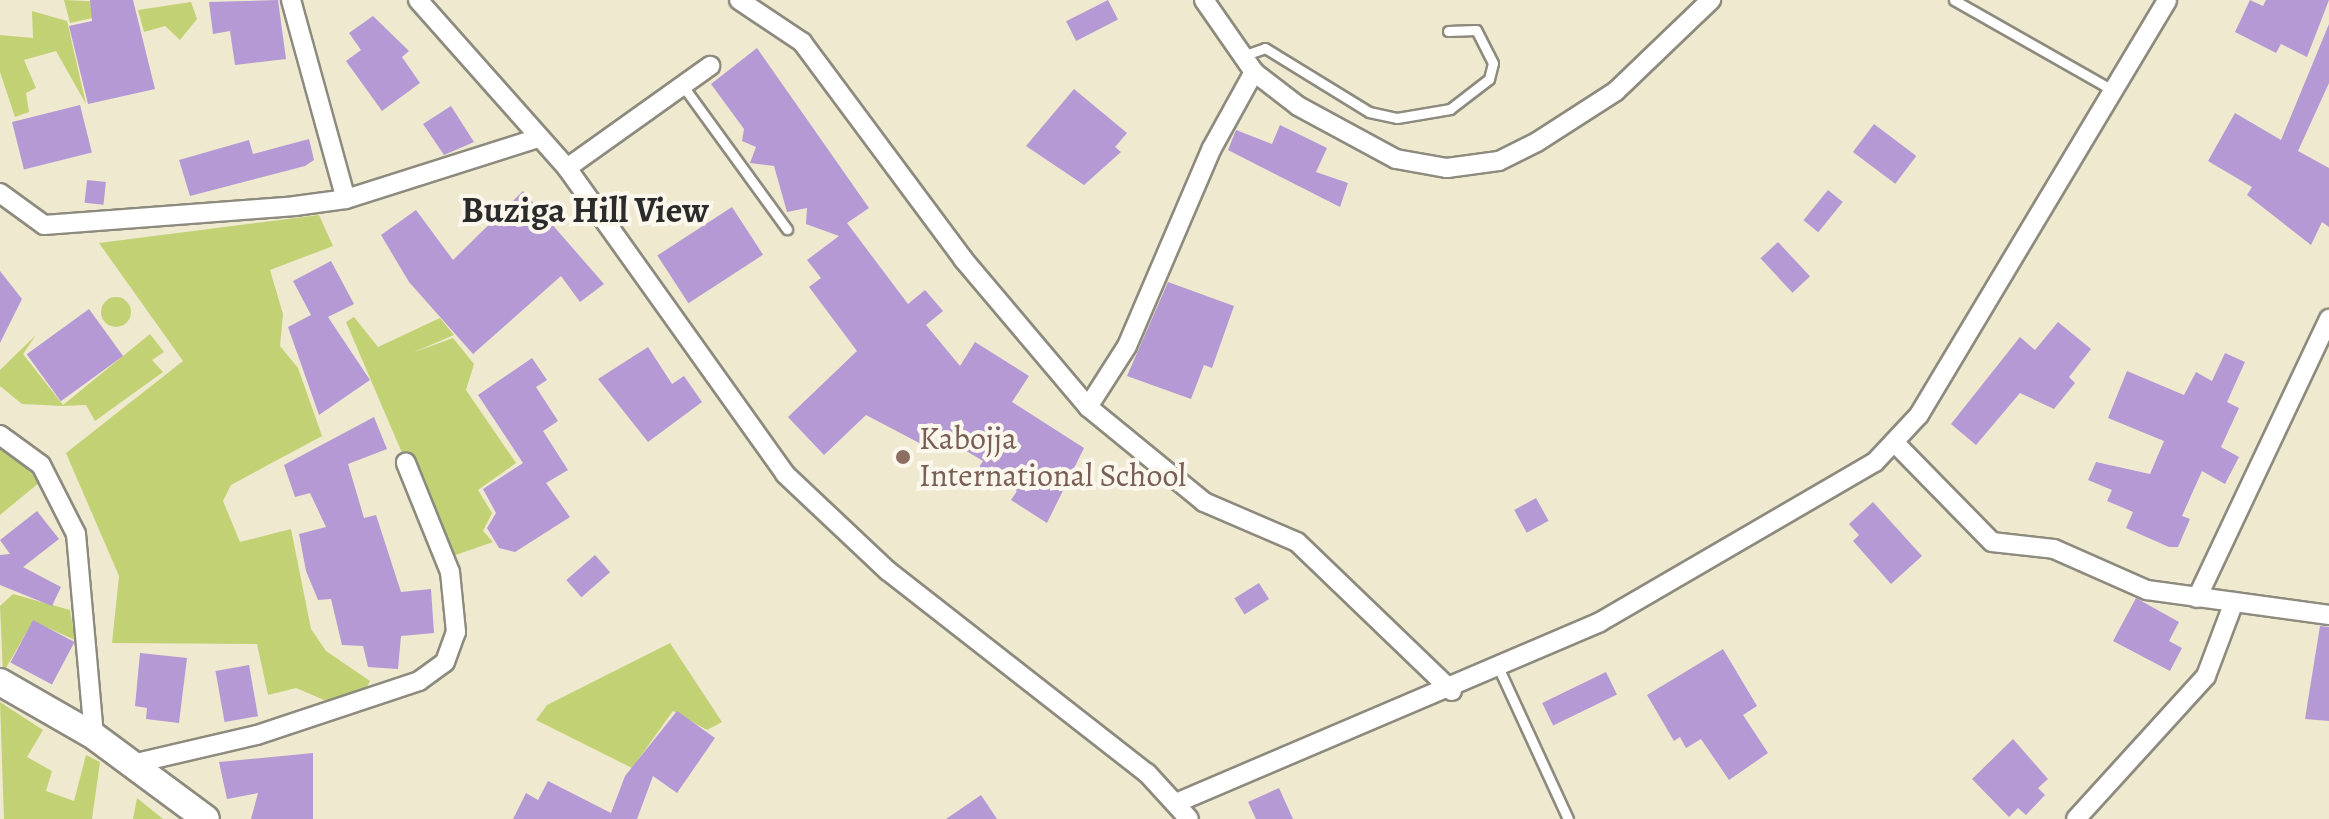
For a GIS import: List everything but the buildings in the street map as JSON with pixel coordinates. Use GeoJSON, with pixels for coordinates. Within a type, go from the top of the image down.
{"type":"FeatureCollection","features":[{"type":"Feature","properties":{"kind":"street"},"geometry":{"type":"LineString","coordinates":[[291,0],[346,199]]}},
{"type":"Feature","properties":{"kind":"street"},"geometry":{"type":"LineString","coordinates":[[418,0],[567,168],[785,474],[888,571],[1176,803],[1189,819]]}},
{"type":"Feature","properties":{"kind":"street"},"geometry":{"type":"LineString","coordinates":[[739,0],[802,42],[963,259],[1088,407],[1204,502],[1297,542],[1452,691]]}},
{"type":"Feature","properties":{"kind":"street"},"geometry":{"type":"LineString","coordinates":[[1204,0],[1254,72],[1346,136],[1396,159],[1447,168],[1499,161],[1616,91],[1711,0]]}},
{"type":"Feature","properties":{"kind":"street"},"geometry":{"type":"LineString","coordinates":[[1176,803],[1499,669],[1750,540],[1896,444],[2117,93],[2167,0]]}},
{"type":"Feature","properties":{"kind":"street"},"geometry":{"type":"LineString","coordinates":[[567,168],[710,66]]}},
{"type":"Feature","properties":{"kind":"street"},"geometry":{"type":"LineString","coordinates":[[1088,407],[1127,346],[1212,148],[1254,72]]}},
{"type":"Feature","properties":{"kind":"street"},"geometry":{"type":"LineString","coordinates":[[0,193],[44,225],[346,199],[538,138]]}},
{"type":"Feature","properties":{"kind":"street"},"geometry":{"type":"LineString","coordinates":[[2197,598],[2329,319]]}},
{"type":"Feature","properties":{"kind":"street"},"geometry":{"type":"LineString","coordinates":[[0,435],[41,465],[76,534],[94,736]]}},
{"type":"Feature","properties":{"kind":"street"},"geometry":{"type":"LineString","coordinates":[[1896,444],[1992,542],[2054,549],[2135,586],[2197,598],[2329,615]]}},
{"type":"Feature","properties":{"kind":"street"},"geometry":{"type":"LineString","coordinates":[[132,764],[257,735],[419,681],[445,662],[456,632],[450,572],[406,463]]}},
{"type":"Feature","properties":{"kind":"street"},"geometry":{"type":"LineString","coordinates":[[2076,819],[2206,676],[2234,602]]}},
{"type":"Feature","properties":{"kind":"street"},"geometry":{"type":"LineString","coordinates":[[0,682],[94,736],[206,819]]}},
{"type":"Feature","properties":{"kind":"lane"},"geometry":{"type":"LineString","coordinates":[[1954,0],[2117,93]]}},
{"type":"Feature","properties":{"kind":"lane"},"geometry":{"type":"LineString","coordinates":[[1242,56],[1265,48],[1369,112],[1397,118],[1450,109],[1489,79],[1493,63],[1476,30],[1448,31]]}},
{"type":"Feature","properties":{"kind":"lane"},"geometry":{"type":"LineString","coordinates":[[683,86],[787,229]]}},
{"type":"Feature","properties":{"kind":"lane"},"geometry":{"type":"LineString","coordinates":[[1499,669],[1568,819]]}},
{"type":"Feature","properties":{"kind":"green space"},"geometry":{"type":"Polygon","coordinates":[[[64,0],[128,3],[132,9],[70,23],[64,0]]]}},
{"type":"Feature","properties":{"kind":"green space"},"geometry":{"type":"Polygon","coordinates":[[[191,2],[197,19],[180,40],[165,26],[144,32],[138,10],[191,2]]]}},
{"type":"Feature","properties":{"kind":"green space"},"geometry":{"type":"Polygon","coordinates":[[[32,11],[67,21],[86,104],[56,51],[24,60],[36,88],[26,93],[29,112],[15,117],[0,72],[0,35],[33,38],[32,11]]]}},
{"type":"Feature","properties":{"kind":"green space"},"geometry":{"type":"Polygon","coordinates":[[[319,215],[333,246],[270,270],[283,314],[280,346],[298,368],[322,436],[231,485],[223,501],[240,542],[291,529],[311,629],[326,651],[370,681],[362,696],[324,700],[296,688],[268,695],[257,644],[112,643],[119,576],[66,453],[183,361],[99,243],[319,215]]]}},
{"type":"Feature","properties":{"kind":"green space"},"geometry":{"type":"Polygon","coordinates":[[[116,297],[126,302],[131,312],[126,322],[116,327],[106,322],[101,312],[106,302],[116,297]]]}},
{"type":"Feature","properties":{"kind":"green space"},"geometry":{"type":"Polygon","coordinates":[[[354,317],[378,347],[440,318],[454,335],[412,353],[453,338],[474,364],[466,390],[516,463],[478,490],[492,513],[483,531],[493,542],[447,558],[346,322],[354,317]]]}},
{"type":"Feature","properties":{"kind":"green space"},"geometry":{"type":"Polygon","coordinates":[[[150,334],[164,352],[152,360],[163,372],[95,421],[86,405],[62,406],[22,404],[0,386],[0,370],[36,335],[23,354],[63,405],[150,334]]]}},
{"type":"Feature","properties":{"kind":"green space"},"geometry":{"type":"Polygon","coordinates":[[[0,444],[40,482],[0,515],[0,444]]]}},
{"type":"Feature","properties":{"kind":"green space"},"geometry":{"type":"Polygon","coordinates":[[[13,594],[70,610],[75,640],[33,621],[3,673],[0,606],[13,594]]]}},
{"type":"Feature","properties":{"kind":"green space"},"geometry":{"type":"Polygon","coordinates":[[[670,643],[722,722],[707,730],[673,711],[632,768],[536,720],[547,705],[670,643]]]}},
{"type":"Feature","properties":{"kind":"green space"},"geometry":{"type":"Polygon","coordinates":[[[0,702],[43,730],[27,757],[52,771],[46,791],[74,801],[86,755],[100,762],[92,819],[4,819],[0,702]]]}},
{"type":"Feature","properties":{"kind":"green space"},"geometry":{"type":"Polygon","coordinates":[[[137,798],[163,819],[133,819],[137,798]]]}},
{"type":"Feature","properties":{"kind":"place","name":"Kabojja International School"},"geometry":{"type":"Point","coordinates":[903,457]}},
{"type":"Feature","properties":{"kind":"district","name":"Buziga Hill View"},"geometry":{"type":"Point","coordinates":[585,210]}}]}
